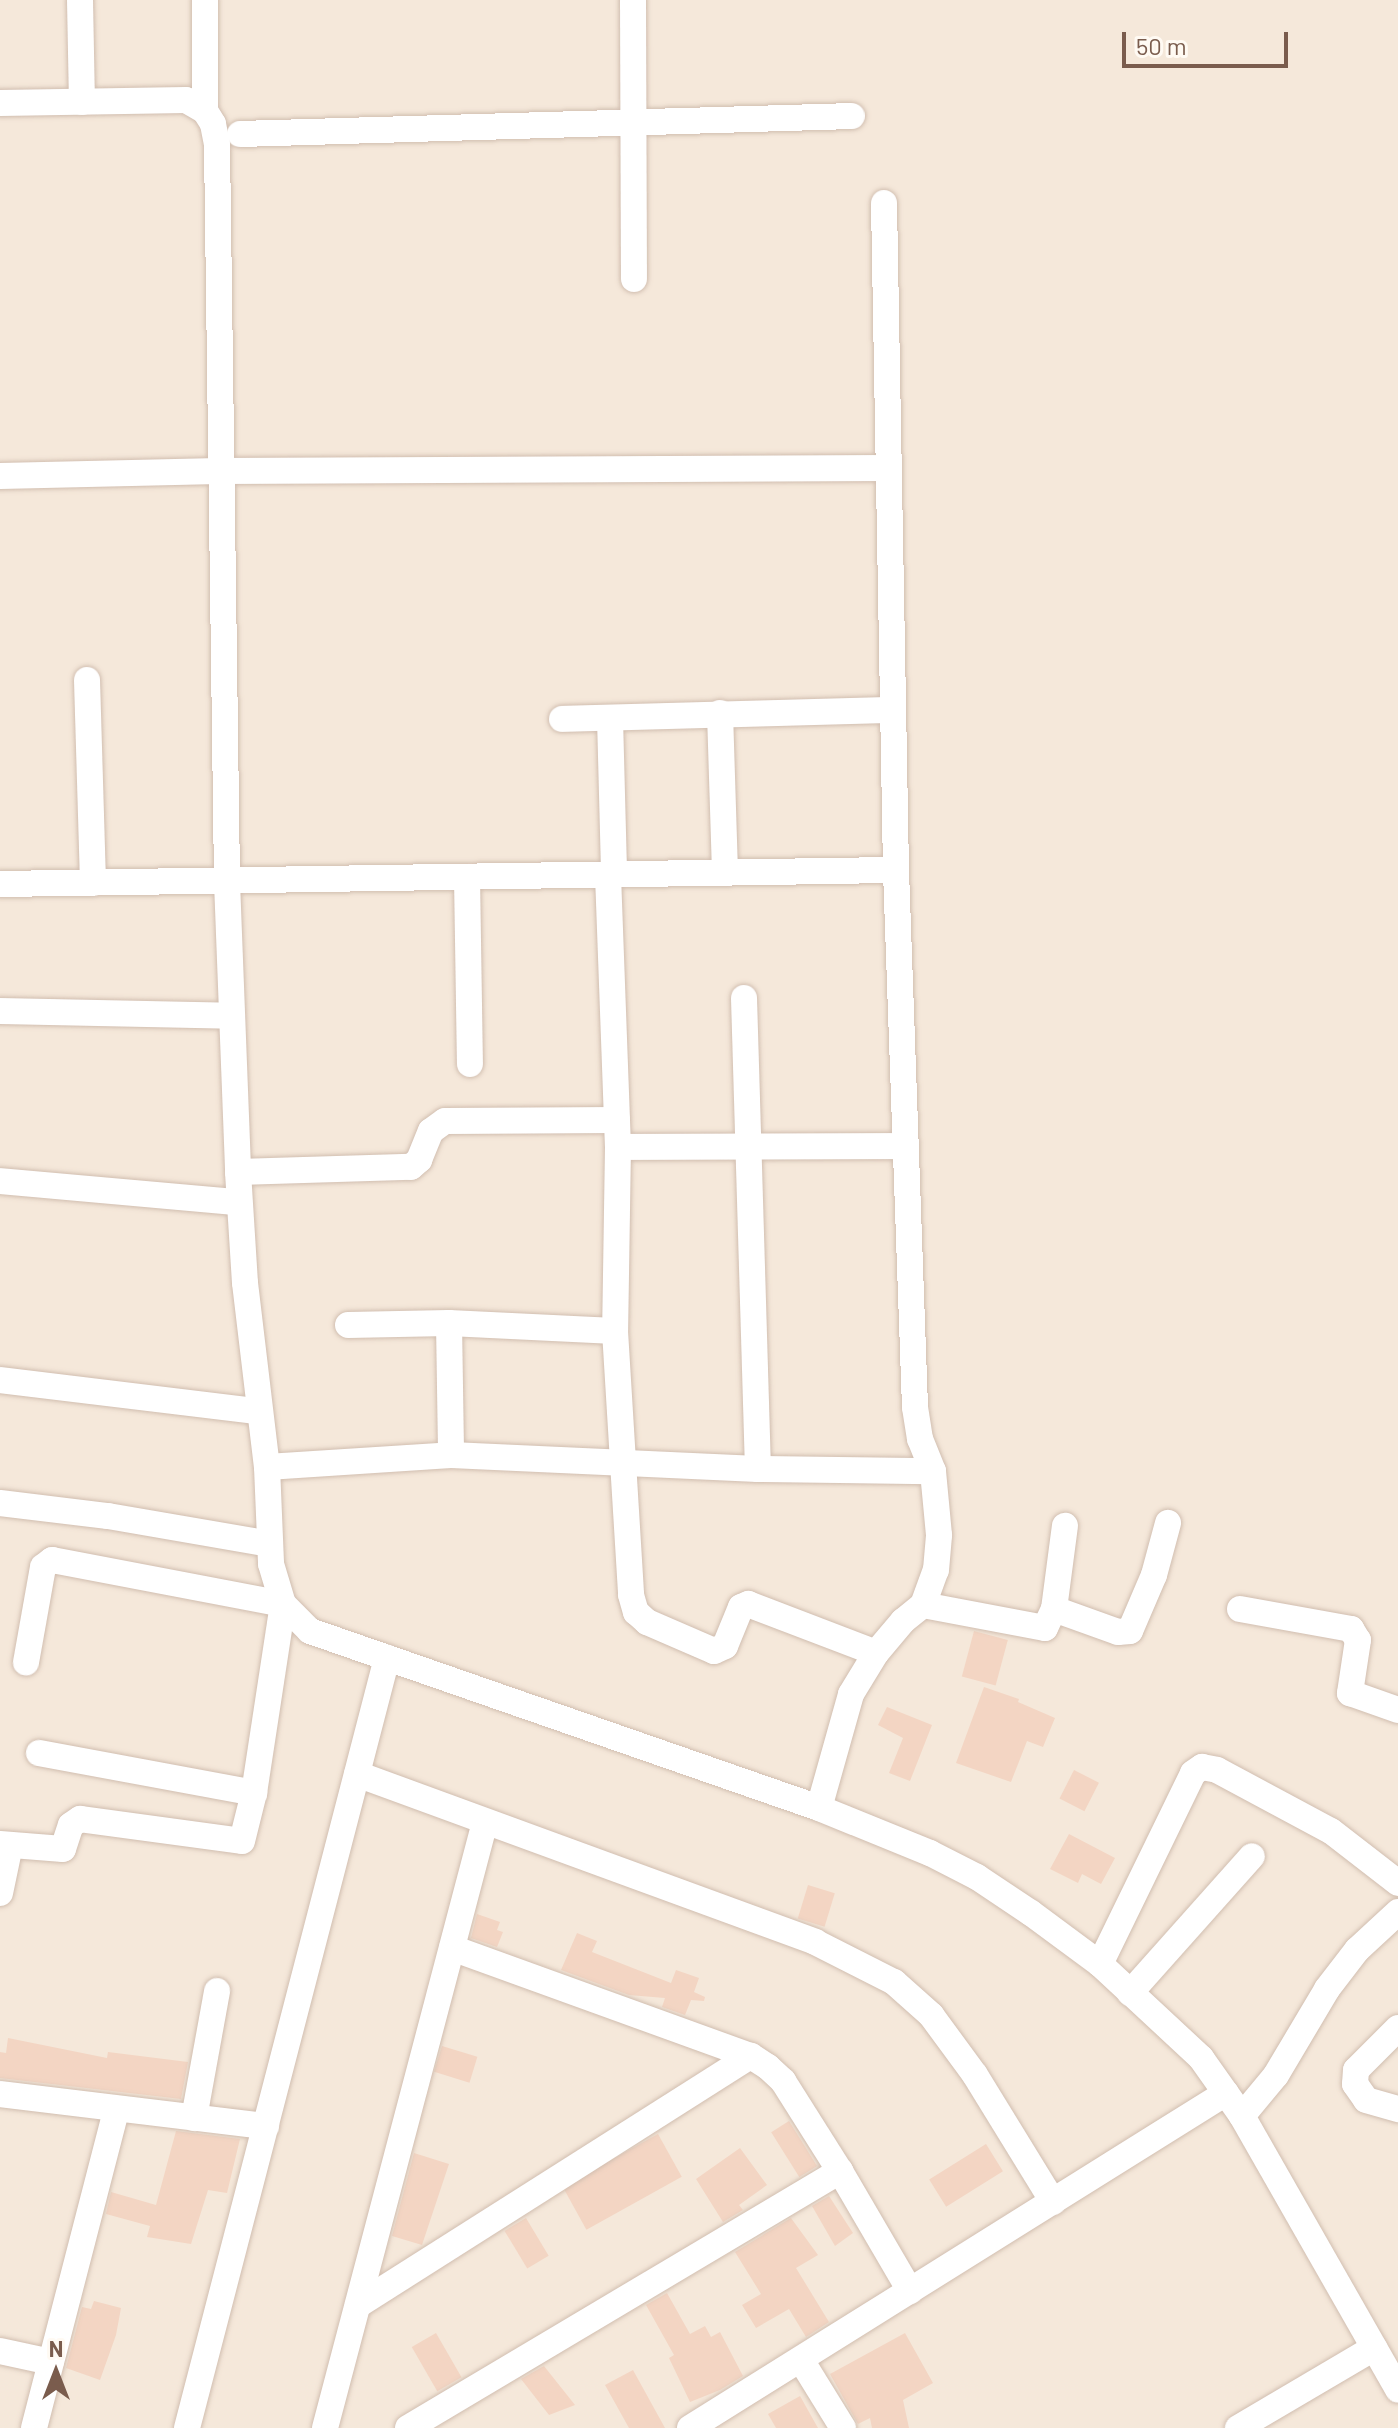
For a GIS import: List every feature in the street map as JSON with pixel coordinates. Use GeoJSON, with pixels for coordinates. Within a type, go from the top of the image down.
{"type":"FeatureCollection","features":[{"type":"Feature","properties":{"kind":"street"},"geometry":{"type":"LineString","coordinates":[[80,0],[82,102]]}},
{"type":"Feature","properties":{"kind":"street"},"geometry":{"type":"LineString","coordinates":[[205,0],[205,111]]}},
{"type":"Feature","properties":{"kind":"street"},"geometry":{"type":"LineString","coordinates":[[633,0],[634,279]]}},
{"type":"Feature","properties":{"kind":"street"},"geometry":{"type":"LineString","coordinates":[[0,103],[186,100],[205,111],[213,124],[217,145],[219,471],[227,882],[238,1172],[258,1411],[267,1467],[270,1544],[274,1576],[283,1604],[254,1793],[242,1841],[80,1819],[71,1825],[63,1849],[5,1844],[0,1893]]}},
{"type":"Feature","properties":{"kind":"street"},"geometry":{"type":"LineString","coordinates":[[240,134],[852,116]]}},
{"type":"Feature","properties":{"kind":"street"},"geometry":{"type":"LineString","coordinates":[[819,1808],[851,1694],[876,1653],[923,1605],[936,1570],[939,1535],[933,1471],[920,1439],[915,1407],[896,870],[884,203]]}},
{"type":"Feature","properties":{"kind":"street"},"geometry":{"type":"LineString","coordinates":[[0,476],[219,471],[889,468]]}},
{"type":"Feature","properties":{"kind":"street"},"geometry":{"type":"LineString","coordinates":[[87,680],[93,883]]}},
{"type":"Feature","properties":{"kind":"street"},"geometry":{"type":"LineString","coordinates":[[562,719],[893,710]]}},
{"type":"Feature","properties":{"kind":"street"},"geometry":{"type":"LineString","coordinates":[[720,713],[725,871]]}},
{"type":"Feature","properties":{"kind":"street"},"geometry":{"type":"LineString","coordinates":[[610,718],[618,1147],[615,1331],[631,1595],[636,1612],[647,1622],[714,1651],[721,1651],[741,1607],[748,1604],[876,1653]]}},
{"type":"Feature","properties":{"kind":"street"},"geometry":{"type":"LineString","coordinates":[[0,884],[896,870]]}},
{"type":"Feature","properties":{"kind":"street"},"geometry":{"type":"LineString","coordinates":[[467,877],[470,1064]]}},
{"type":"Feature","properties":{"kind":"street"},"geometry":{"type":"LineString","coordinates":[[744,998],[758,1469]]}},
{"type":"Feature","properties":{"kind":"street"},"geometry":{"type":"LineString","coordinates":[[0,1011],[231,1016]]}},
{"type":"Feature","properties":{"kind":"street"},"geometry":{"type":"LineString","coordinates":[[238,1172],[411,1167],[419,1160],[431,1131],[445,1121],[617,1120]]}},
{"type":"Feature","properties":{"kind":"street"},"geometry":{"type":"LineString","coordinates":[[618,1147],[906,1146]]}},
{"type":"Feature","properties":{"kind":"street"},"geometry":{"type":"LineString","coordinates":[[0,1181],[236,1202]]}},
{"type":"Feature","properties":{"kind":"street"},"geometry":{"type":"LineString","coordinates":[[348,1325],[449,1323],[615,1331]]}},
{"type":"Feature","properties":{"kind":"street"},"geometry":{"type":"LineString","coordinates":[[449,1323],[451,1455]]}},
{"type":"Feature","properties":{"kind":"street"},"geometry":{"type":"LineString","coordinates":[[0,1380],[258,1411]]}},
{"type":"Feature","properties":{"kind":"street"},"geometry":{"type":"LineString","coordinates":[[267,1467],[451,1455],[758,1469],[933,1471]]}},
{"type":"Feature","properties":{"kind":"street"},"geometry":{"type":"LineString","coordinates":[[0,1503],[108,1516],[270,1544]]}},
{"type":"Feature","properties":{"kind":"street"},"geometry":{"type":"LineString","coordinates":[[1054,1609],[1118,1632],[1130,1631],[1154,1575],[1168,1523]]}},
{"type":"Feature","properties":{"kind":"street"},"geometry":{"type":"LineString","coordinates":[[923,1605],[1037,1629],[1049,1624],[1054,1609],[1065,1526]]}},
{"type":"Feature","properties":{"kind":"street"},"geometry":{"type":"LineString","coordinates":[[26,1662],[43,1567],[52,1560],[283,1604],[310,1631],[819,1808],[930,1853],[977,1877],[1100,1964],[1201,2058],[1242,2116],[1398,2390]]}},
{"type":"Feature","properties":{"kind":"street"},"geometry":{"type":"LineString","coordinates":[[1240,1609],[1351,1629],[1358,1640],[1350,1693],[1398,1710]]}},
{"type":"Feature","properties":{"kind":"street"},"geometry":{"type":"LineString","coordinates":[[187,2428],[387,1658]]}},
{"type":"Feature","properties":{"kind":"street"},"geometry":{"type":"LineString","coordinates":[[39,1753],[254,1793]]}},
{"type":"Feature","properties":{"kind":"street"},"geometry":{"type":"LineString","coordinates":[[1100,1964],[1193,1773],[1202,1767],[1217,1770],[1331,1831],[1398,1883]]}},
{"type":"Feature","properties":{"kind":"street"},"geometry":{"type":"LineString","coordinates":[[357,1774],[815,1942],[894,1982],[931,2015],[975,2075],[1053,2202]]}},
{"type":"Feature","properties":{"kind":"street"},"geometry":{"type":"LineString","coordinates":[[325,2428],[485,1822]]}},
{"type":"Feature","properties":{"kind":"street"},"geometry":{"type":"LineString","coordinates":[[1130,1993],[1252,1856]]}},
{"type":"Feature","properties":{"kind":"street"},"geometry":{"type":"LineString","coordinates":[[1242,2116],[1276,2075],[1327,1989],[1357,1950],[1398,1912]]}},
{"type":"Feature","properties":{"kind":"street"},"geometry":{"type":"LineString","coordinates":[[452,1948],[751,2056],[783,2081],[910,2291]]}},
{"type":"Feature","properties":{"kind":"street"},"geometry":{"type":"LineString","coordinates":[[194,2118],[217,1991]]}},
{"type":"Feature","properties":{"kind":"street"},"geometry":{"type":"LineString","coordinates":[[1398,2028],[1356,2070],[1355,2084],[1366,2100],[1398,2109]]}},
{"type":"Feature","properties":{"kind":"street"},"geometry":{"type":"LineString","coordinates":[[358,2305],[751,2056]]}},
{"type":"Feature","properties":{"kind":"street"},"geometry":{"type":"LineString","coordinates":[[690,2428],[1226,2093]]}},
{"type":"Feature","properties":{"kind":"street"},"geometry":{"type":"LineString","coordinates":[[0,2094],[266,2126]]}},
{"type":"Feature","properties":{"kind":"street"},"geometry":{"type":"LineString","coordinates":[[34,2428],[116,2110]]}},
{"type":"Feature","properties":{"kind":"street"},"geometry":{"type":"LineString","coordinates":[[408,2428],[840,2171]]}},
{"type":"Feature","properties":{"kind":"street"},"geometry":{"type":"LineString","coordinates":[[1238,2428],[1374,2348]]}},
{"type":"Feature","properties":{"kind":"street"},"geometry":{"type":"LineString","coordinates":[[0,2351],[51,2362]]}},
{"type":"Feature","properties":{"kind":"street"},"geometry":{"type":"LineString","coordinates":[[801,2360],[843,2428]]}},
{"type":"Feature","properties":{"kind":"shaded area"},"geometry":{"type":"Polygon","coordinates":[[[0,0],[1398,0],[1398,2428],[0,2428],[0,0]]]}},
{"type":"Feature","properties":{"kind":"building"},"geometry":{"type":"Polygon","coordinates":[[[974,1631],[1008,1640],[996,1685],[962,1676],[974,1631]]]}},
{"type":"Feature","properties":{"kind":"building"},"geometry":{"type":"Polygon","coordinates":[[[984,1687],[1019,1699],[1018,1702],[1055,1718],[1043,1747],[1027,1741],[1011,1782],[956,1763],[984,1687]]]}},
{"type":"Feature","properties":{"kind":"building"},"geometry":{"type":"Polygon","coordinates":[[[887,1707],[932,1725],[910,1781],[889,1773],[903,1738],[878,1725],[887,1707]]]}},
{"type":"Feature","properties":{"kind":"building"},"geometry":{"type":"Polygon","coordinates":[[[1074,1770],[1099,1783],[1084,1811],[1059,1799],[1074,1770]]]}},
{"type":"Feature","properties":{"kind":"building"},"geometry":{"type":"Polygon","coordinates":[[[1069,1834],[1115,1858],[1101,1884],[1082,1874],[1078,1883],[1050,1869],[1069,1834]]]}},
{"type":"Feature","properties":{"kind":"building"},"geometry":{"type":"Polygon","coordinates":[[[808,1885],[835,1893],[825,1927],[798,1918],[808,1885]]]}},
{"type":"Feature","properties":{"kind":"building"},"geometry":{"type":"Polygon","coordinates":[[[477,1914],[500,1922],[497,1930],[503,1932],[497,1947],[471,1938],[477,1914]]]}},
{"type":"Feature","properties":{"kind":"building"},"geometry":{"type":"Polygon","coordinates":[[[577,1933],[597,1941],[592,1952],[671,1983],[676,1970],[699,1978],[694,1992],[705,1997],[704,2001],[691,2000],[685,2015],[662,2007],[665,1998],[629,1995],[561,1970],[577,1933]]]}},
{"type":"Feature","properties":{"kind":"building"},"geometry":{"type":"Polygon","coordinates":[[[8,2038],[107,2058],[108,2052],[188,2062],[181,2099],[0,2078],[0,2052],[6,2053],[8,2038]]]}},
{"type":"Feature","properties":{"kind":"building"},"geometry":{"type":"Polygon","coordinates":[[[442,2046],[477,2057],[469,2083],[434,2072],[442,2046]]]}},
{"type":"Feature","properties":{"kind":"building"},"geometry":{"type":"Polygon","coordinates":[[[789,2121],[817,2166],[799,2177],[771,2132],[789,2121]]]}},
{"type":"Feature","properties":{"kind":"building"},"geometry":{"type":"Polygon","coordinates":[[[176,2131],[240,2139],[227,2193],[208,2190],[191,2244],[147,2237],[150,2226],[106,2214],[111,2192],[156,2205],[176,2131]]]}},
{"type":"Feature","properties":{"kind":"building"},"geometry":{"type":"Polygon","coordinates":[[[658,2134],[682,2177],[586,2230],[563,2187],[658,2134]]]}},
{"type":"Feature","properties":{"kind":"building"},"geometry":{"type":"Polygon","coordinates":[[[986,2144],[1003,2171],[946,2207],[929,2180],[986,2144]]]}},
{"type":"Feature","properties":{"kind":"building"},"geometry":{"type":"Polygon","coordinates":[[[740,2148],[767,2185],[739,2205],[743,2210],[723,2222],[696,2179],[740,2148]]]}},
{"type":"Feature","properties":{"kind":"building"},"geometry":{"type":"Polygon","coordinates":[[[414,2153],[449,2164],[422,2245],[392,2236],[414,2153]]]}},
{"type":"Feature","properties":{"kind":"building"},"geometry":{"type":"Polygon","coordinates":[[[829,2196],[853,2233],[835,2246],[812,2206],[829,2196]]]}},
{"type":"Feature","properties":{"kind":"building"},"geometry":{"type":"Polygon","coordinates":[[[526,2218],[549,2256],[527,2269],[505,2231],[526,2218]]]}},
{"type":"Feature","properties":{"kind":"building"},"geometry":{"type":"Polygon","coordinates":[[[791,2218],[818,2255],[796,2268],[829,2322],[806,2337],[789,2309],[756,2328],[742,2305],[761,2294],[735,2252],[791,2218]]]}},
{"type":"Feature","properties":{"kind":"building"},"geometry":{"type":"Polygon","coordinates":[[[667,2293],[690,2334],[705,2326],[711,2337],[720,2332],[743,2376],[720,2390],[690,2402],[669,2358],[674,2355],[646,2305],[667,2293]]]}},
{"type":"Feature","properties":{"kind":"building"},"geometry":{"type":"Polygon","coordinates":[[[94,2301],[121,2308],[116,2335],[100,2380],[66,2368],[82,2307],[91,2309],[94,2301]]]}},
{"type":"Feature","properties":{"kind":"building"},"geometry":{"type":"Polygon","coordinates":[[[436,2333],[461,2377],[437,2391],[412,2347],[436,2333]]]}},
{"type":"Feature","properties":{"kind":"building"},"geometry":{"type":"Polygon","coordinates":[[[905,2333],[933,2383],[903,2400],[909,2428],[872,2428],[870,2418],[858,2424],[830,2374],[905,2333]]]}},
{"type":"Feature","properties":{"kind":"building"},"geometry":{"type":"Polygon","coordinates":[[[544,2366],[575,2405],[549,2415],[521,2379],[544,2366]]]}},
{"type":"Feature","properties":{"kind":"building"},"geometry":{"type":"Polygon","coordinates":[[[633,2370],[665,2428],[629,2428],[605,2385],[633,2370]]]}},
{"type":"Feature","properties":{"kind":"building"},"geometry":{"type":"Polygon","coordinates":[[[800,2396],[818,2428],[776,2428],[768,2414],[800,2396]]]}}]}
